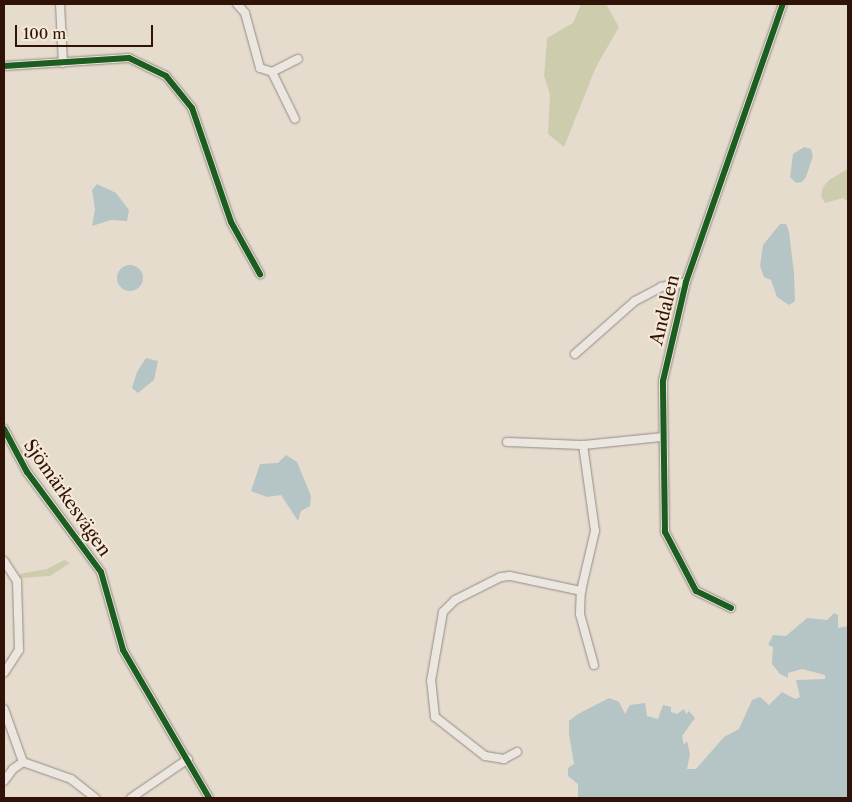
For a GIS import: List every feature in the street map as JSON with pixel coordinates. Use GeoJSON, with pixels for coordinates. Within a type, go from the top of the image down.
{"type":"FeatureCollection","features":[{"type":"Feature","properties":{"kind":"street"},"geometry":{"type":"LineString","coordinates":[[60,4],[63,62]]}},
{"type":"Feature","properties":{"kind":"street"},"geometry":{"type":"LineString","coordinates":[[237,4],[245,13],[260,68],[272,72],[298,59]]}},
{"type":"Feature","properties":{"kind":"street","name":"Andalen"},"geometry":{"type":"LineString","coordinates":[[731,608],[696,591],[665,532],[662,437],[664,381],[686,282],[783,4]]}},
{"type":"Feature","properties":{"kind":"street"},"geometry":{"type":"LineString","coordinates":[[4,66],[129,58],[161,72],[181,91],[203,132],[231,222],[260,274]]}},
{"type":"Feature","properties":{"kind":"street"},"geometry":{"type":"LineString","coordinates":[[272,72],[295,119]]}},
{"type":"Feature","properties":{"kind":"street","name":"Andalen"},"geometry":{"type":"LineString","coordinates":[[575,354],[635,301],[662,287],[686,282]]}},
{"type":"Feature","properties":{"kind":"street","name":"Sjömärkesvägen"},"geometry":{"type":"LineString","coordinates":[[4,429],[27,472],[98,565],[123,650],[209,798]]}},
{"type":"Feature","properties":{"kind":"street"},"geometry":{"type":"LineString","coordinates":[[506,442],[583,445],[662,437]]}},
{"type":"Feature","properties":{"kind":"street"},"geometry":{"type":"LineString","coordinates":[[583,445],[595,531],[581,591],[580,614],[594,665]]}},
{"type":"Feature","properties":{"kind":"street"},"geometry":{"type":"LineString","coordinates":[[4,561],[17,581],[19,650],[4,673]]}},
{"type":"Feature","properties":{"kind":"street"},"geometry":{"type":"LineString","coordinates":[[517,752],[504,759],[495,760],[485,756],[435,717],[431,681],[443,612],[455,600],[501,577],[510,576],[581,591]]}},
{"type":"Feature","properties":{"kind":"street"},"geometry":{"type":"LineString","coordinates":[[4,709],[23,762]]}},
{"type":"Feature","properties":{"kind":"street"},"geometry":{"type":"LineString","coordinates":[[131,798],[188,760]]}},
{"type":"Feature","properties":{"kind":"street"},"geometry":{"type":"LineString","coordinates":[[4,781],[13,769],[23,762]]}},
{"type":"Feature","properties":{"kind":"street"},"geometry":{"type":"LineString","coordinates":[[23,762],[71,779],[95,798]]}},
{"type":"Feature","properties":{"kind":"green space"},"geometry":{"type":"Polygon","coordinates":[[[581,4],[606,4],[619,27],[596,67],[564,147],[548,134],[550,95],[544,76],[547,38],[573,23],[581,4]]]}},
{"type":"Feature","properties":{"kind":"green space"},"geometry":{"type":"Polygon","coordinates":[[[848,169],[848,202],[843,198],[825,203],[821,196],[823,187],[829,180],[848,169]]]}},
{"type":"Feature","properties":{"kind":"green space"},"geometry":{"type":"Polygon","coordinates":[[[64,560],[70,563],[50,576],[21,578],[19,574],[47,569],[64,560]]]}},
{"type":"Feature","properties":{"kind":"shaded area"},"geometry":{"type":"Polygon","coordinates":[[[804,147],[811,149],[813,156],[806,177],[802,182],[796,183],[790,177],[793,154],[804,147]]]}},
{"type":"Feature","properties":{"kind":"shaded area"},"geometry":{"type":"Polygon","coordinates":[[[97,184],[116,193],[129,210],[127,221],[111,220],[92,226],[95,209],[92,190],[97,184]]]}},
{"type":"Feature","properties":{"kind":"shaded area"},"geometry":{"type":"Polygon","coordinates":[[[780,224],[786,224],[789,232],[794,273],[795,301],[789,305],[777,297],[771,280],[764,277],[760,266],[763,245],[780,224]]]}},
{"type":"Feature","properties":{"kind":"shaded area"},"geometry":{"type":"Polygon","coordinates":[[[130,265],[140,268],[143,278],[140,288],[130,291],[120,288],[117,278],[120,268],[130,265]]]}},
{"type":"Feature","properties":{"kind":"shaded area"},"geometry":{"type":"Polygon","coordinates":[[[146,358],[158,361],[154,380],[138,393],[132,388],[137,372],[146,358]]]}},
{"type":"Feature","properties":{"kind":"shaded area"},"geometry":{"type":"Polygon","coordinates":[[[286,455],[297,462],[311,496],[310,506],[301,511],[298,521],[281,495],[267,497],[251,491],[260,464],[278,463],[286,455]]]}},
{"type":"Feature","properties":{"kind":"shaded area"},"geometry":{"type":"Polygon","coordinates":[[[834,613],[838,615],[838,628],[848,626],[848,798],[578,797],[578,784],[568,776],[568,768],[574,764],[569,734],[569,721],[578,714],[609,698],[619,702],[625,714],[630,705],[645,703],[647,716],[658,719],[663,705],[671,707],[671,712],[677,714],[684,709],[686,714],[689,711],[695,718],[682,736],[684,745],[687,741],[690,754],[687,769],[696,769],[724,737],[739,729],[752,700],[760,697],[769,705],[782,692],[795,699],[800,697],[796,680],[825,679],[825,675],[802,669],[788,673],[788,678],[780,674],[772,664],[773,647],[768,645],[773,635],[786,636],[807,618],[827,620],[834,613]]]}},
{"type":"Feature","properties":{"kind":"cycle path"},"geometry":{"type":"LineString","coordinates":[[731,608],[696,591],[665,532],[663,381],[686,282],[783,4]]}},
{"type":"Feature","properties":{"kind":"cycle path"},"geometry":{"type":"LineString","coordinates":[[4,66],[129,58],[166,76],[192,108],[231,222],[260,274]]}},
{"type":"Feature","properties":{"kind":"cycle path"},"geometry":{"type":"LineString","coordinates":[[4,429],[27,472],[101,572],[123,650],[209,798]]}}]}
